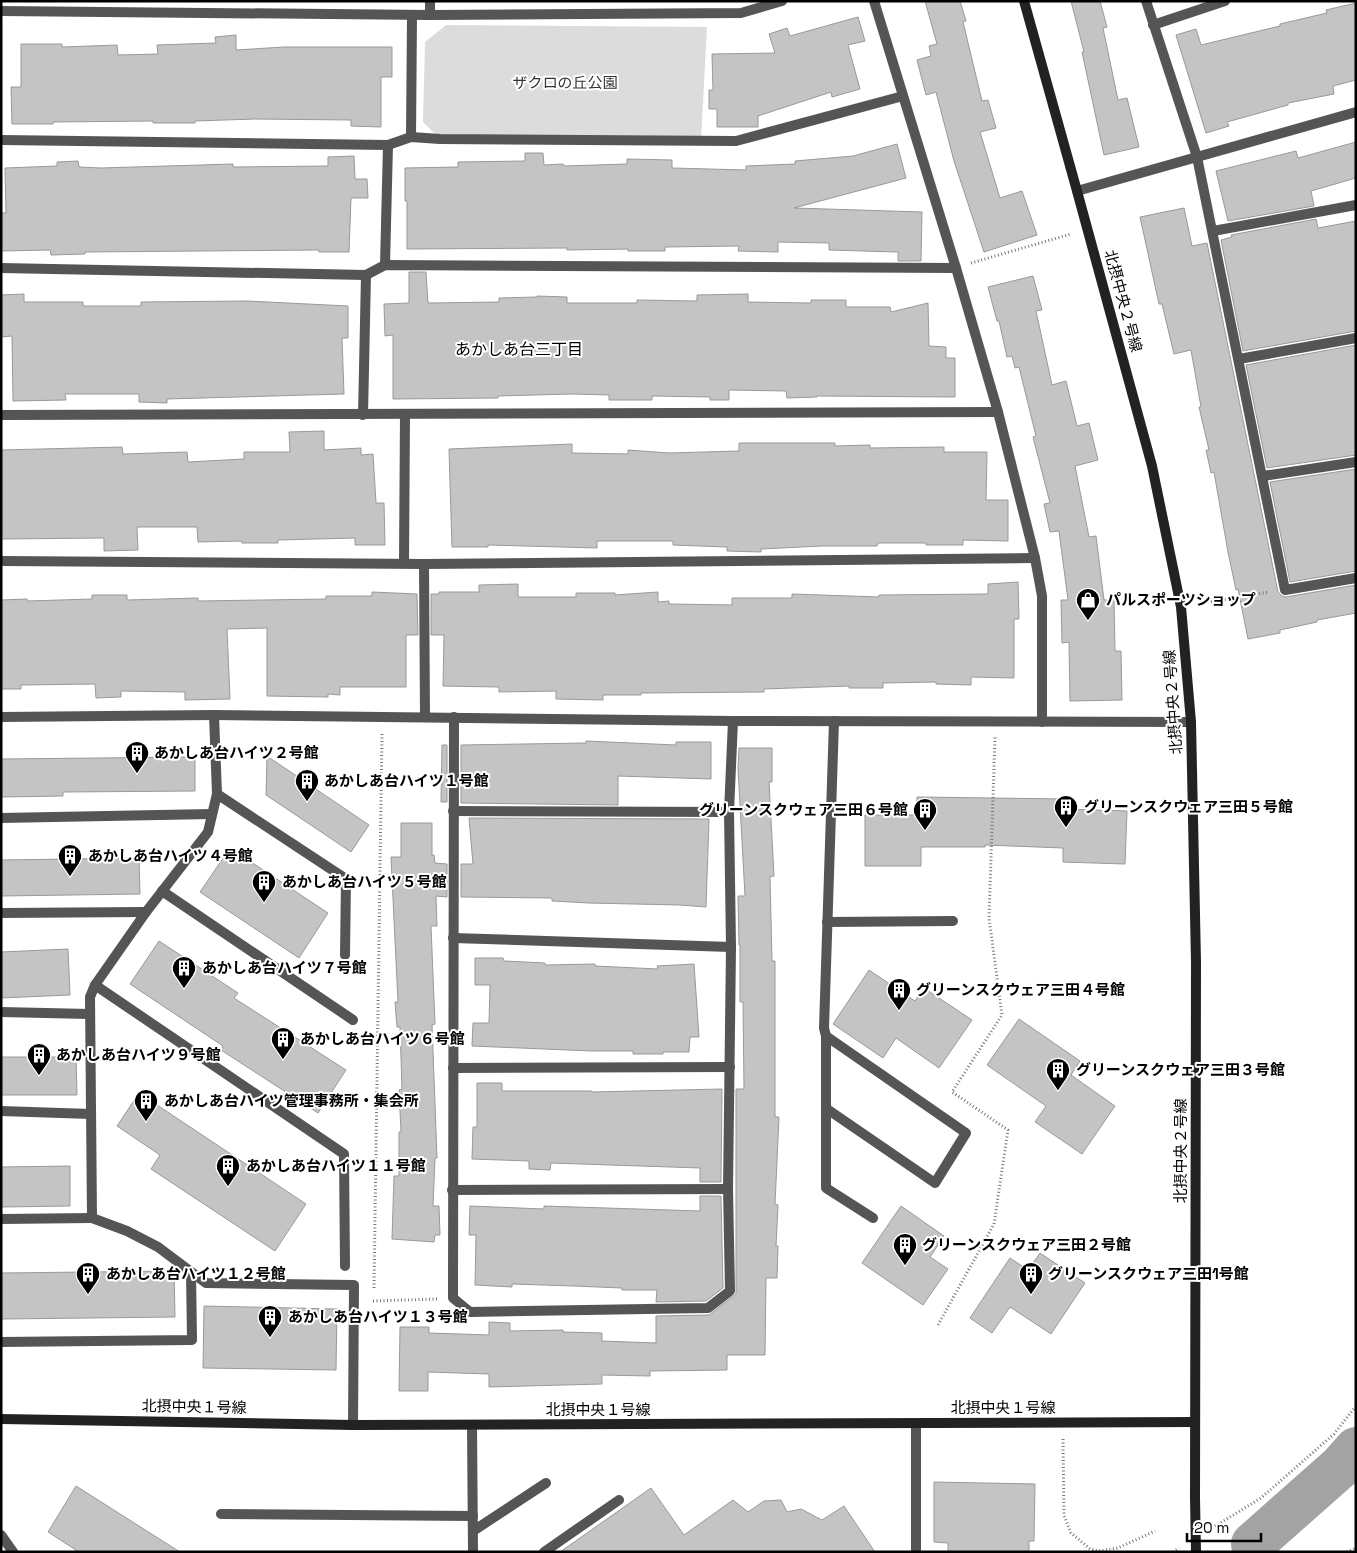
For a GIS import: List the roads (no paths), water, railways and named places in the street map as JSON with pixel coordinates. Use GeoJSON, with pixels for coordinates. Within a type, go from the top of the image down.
{"type":"FeatureCollection","features":[{"type":"Feature","properties":{"kind":"street"},"geometry":{"type":"LineString","coordinates":[[430,1],[430,15]]}},
{"type":"Feature","properties":{"kind":"street"},"geometry":{"type":"LineString","coordinates":[[1,11],[412,15],[740,13],[782,1]]}},
{"type":"Feature","properties":{"kind":"street"},"geometry":{"type":"LineString","coordinates":[[874,1],[998,412],[1035,558],[1042,596],[1042,722]]}},
{"type":"Feature","properties":{"kind":"street","name":"北摂中央２号線"},"geometry":{"type":"LineString","coordinates":[[1024,1],[1078,191],[1152,466],[1181,607],[1191,722],[1196,962],[1196,1552]]}},
{"type":"Feature","properties":{"kind":"street"},"geometry":{"type":"LineString","coordinates":[[1146,1],[1197,157],[1285,590],[1356,578]]}},
{"type":"Feature","properties":{"kind":"street"},"geometry":{"type":"LineString","coordinates":[[1153,25],[1225,1]]}},
{"type":"Feature","properties":{"kind":"street"},"geometry":{"type":"LineString","coordinates":[[411,137],[412,15]]}},
{"type":"Feature","properties":{"kind":"street"},"geometry":{"type":"LineString","coordinates":[[1,140],[388,145],[411,137],[450,139],[736,141],[903,96]]}},
{"type":"Feature","properties":{"kind":"street"},"geometry":{"type":"LineString","coordinates":[[1078,191],[1356,112]]}},
{"type":"Feature","properties":{"kind":"street"},"geometry":{"type":"LineString","coordinates":[[386,265],[388,145]]}},
{"type":"Feature","properties":{"kind":"street"},"geometry":{"type":"LineString","coordinates":[[1213,231],[1356,206]]}},
{"type":"Feature","properties":{"kind":"street"},"geometry":{"type":"LineString","coordinates":[[1,268],[366,275],[386,265],[956,268]]}},
{"type":"Feature","properties":{"kind":"street"},"geometry":{"type":"LineString","coordinates":[[364,415],[366,275]]}},
{"type":"Feature","properties":{"kind":"street"},"geometry":{"type":"LineString","coordinates":[[1239,359],[1356,338]]}},
{"type":"Feature","properties":{"kind":"street"},"geometry":{"type":"LineString","coordinates":[[1,415],[998,412]]}},
{"type":"Feature","properties":{"kind":"street"},"geometry":{"type":"LineString","coordinates":[[404,564],[405,414]]}},
{"type":"Feature","properties":{"kind":"street"},"geometry":{"type":"LineString","coordinates":[[1263,476],[1356,462]]}},
{"type":"Feature","properties":{"kind":"street"},"geometry":{"type":"LineString","coordinates":[[1,561],[424,564],[1035,558]]}},
{"type":"Feature","properties":{"kind":"street"},"geometry":{"type":"LineString","coordinates":[[424,564],[425,717]]}},
{"type":"Feature","properties":{"kind":"street"},"geometry":{"type":"LineString","coordinates":[[1,717],[214,715],[733,721],[1191,722]]}},
{"type":"Feature","properties":{"kind":"street"},"geometry":{"type":"LineString","coordinates":[[92,1218],[90,997],[95,985],[146,912],[208,832],[217,794],[214,715]]}},
{"type":"Feature","properties":{"kind":"street"},"geometry":{"type":"LineString","coordinates":[[454,718],[453,1298],[470,1312],[708,1308],[730,1291],[728,1189],[731,947],[729,812],[733,721]]}},
{"type":"Feature","properties":{"kind":"street"},"geometry":{"type":"LineString","coordinates":[[834,721],[824,1028],[826,1036],[827,1109],[826,1188],[873,1218]]}},
{"type":"Feature","properties":{"kind":"street"},"geometry":{"type":"LineString","coordinates":[[217,794],[346,879],[345,955]]}},
{"type":"Feature","properties":{"kind":"street"},"geometry":{"type":"LineString","coordinates":[[454,811],[729,812]]}},
{"type":"Feature","properties":{"kind":"street"},"geometry":{"type":"LineString","coordinates":[[1,818],[212,814]]}},
{"type":"Feature","properties":{"kind":"street"},"geometry":{"type":"LineString","coordinates":[[162,890],[354,1020]]}},
{"type":"Feature","properties":{"kind":"street"},"geometry":{"type":"LineString","coordinates":[[1,913],[146,912]]}},
{"type":"Feature","properties":{"kind":"street"},"geometry":{"type":"LineString","coordinates":[[828,922],[953,921]]}},
{"type":"Feature","properties":{"kind":"street"},"geometry":{"type":"LineString","coordinates":[[453,938],[731,947]]}},
{"type":"Feature","properties":{"kind":"street"},"geometry":{"type":"LineString","coordinates":[[95,985],[344,1154],[345,1266]]}},
{"type":"Feature","properties":{"kind":"street"},"geometry":{"type":"LineString","coordinates":[[1,1012],[90,1014]]}},
{"type":"Feature","properties":{"kind":"street"},"geometry":{"type":"LineString","coordinates":[[826,1036],[966,1133],[935,1183],[827,1109]]}},
{"type":"Feature","properties":{"kind":"street"},"geometry":{"type":"LineString","coordinates":[[453,1068],[730,1067]]}},
{"type":"Feature","properties":{"kind":"street"},"geometry":{"type":"LineString","coordinates":[[1,1111],[91,1114]]}},
{"type":"Feature","properties":{"kind":"street"},"geometry":{"type":"LineString","coordinates":[[452,1190],[728,1189]]}},
{"type":"Feature","properties":{"kind":"street"},"geometry":{"type":"LineString","coordinates":[[1,1219],[92,1218],[126,1231],[158,1247],[206,1284],[354,1285],[353,1425]]}},
{"type":"Feature","properties":{"kind":"street"},"geometry":{"type":"LineString","coordinates":[[1,1342],[192,1340],[191,1272]]}},
{"type":"Feature","properties":{"kind":"street","name":"北摂中央１号線"},"geometry":{"type":"LineString","coordinates":[[1,1419],[353,1425],[1195,1422]]}},
{"type":"Feature","properties":{"kind":"street"},"geometry":{"type":"LineString","coordinates":[[916,1424],[916,1552]]}},
{"type":"Feature","properties":{"kind":"street"},"geometry":{"type":"LineString","coordinates":[[472,1425],[472,1552]]}},
{"type":"Feature","properties":{"kind":"street"},"geometry":{"type":"LineString","coordinates":[[473,1531],[546,1483]]}},
{"type":"Feature","properties":{"kind":"street"},"geometry":{"type":"LineString","coordinates":[[544,1552],[619,1500]]}},
{"type":"Feature","properties":{"kind":"street"},"geometry":{"type":"LineString","coordinates":[[220,1514],[473,1516]]}},
{"type":"Feature","properties":{"kind":"street"},"geometry":{"type":"LineString","coordinates":[[1,1536],[13,1552]]}},
{"type":"Feature","properties":{"kind":"waterway"},"geometry":{"type":"LineString","coordinates":[[1253,1544],[1340,1467],[1356,1449]]}},
{"type":"Feature","properties":{"kind":"place","name":"パルスポーツショップ"},"geometry":{"type":"Point","coordinates":[1088,621]}},
{"type":"Feature","properties":{"kind":"place","name":"あかしあ台ハイツ２号館"},"geometry":{"type":"Point","coordinates":[137,774]}},
{"type":"Feature","properties":{"kind":"place","name":"あかしあ台ハイツ１号館"},"geometry":{"type":"Point","coordinates":[307,802]}},
{"type":"Feature","properties":{"kind":"place","name":"グリーンスクウェア三田５号館"},"geometry":{"type":"Point","coordinates":[1066,828]}},
{"type":"Feature","properties":{"kind":"place","name":"グリーンスクウェア三田６号館"},"geometry":{"type":"Point","coordinates":[925,831]}},
{"type":"Feature","properties":{"kind":"place","name":"あかしあ台ハイツ４号館"},"geometry":{"type":"Point","coordinates":[70,877]}},
{"type":"Feature","properties":{"kind":"place","name":"あかしあ台ハイツ５号館"},"geometry":{"type":"Point","coordinates":[264,903]}},
{"type":"Feature","properties":{"kind":"place","name":"あかしあ台ハイツ７号館"},"geometry":{"type":"Point","coordinates":[184,989]}},
{"type":"Feature","properties":{"kind":"place","name":"グリーンスクウェア三田４号館"},"geometry":{"type":"Point","coordinates":[899,1011]}},
{"type":"Feature","properties":{"kind":"place","name":"あかしあ台ハイツ６号館"},"geometry":{"type":"Point","coordinates":[283,1060]}},
{"type":"Feature","properties":{"kind":"place","name":"あかしあ台ハイツ９号館"},"geometry":{"type":"Point","coordinates":[39,1076]}},
{"type":"Feature","properties":{"kind":"place","name":"グリーンスクウェア三田３号館"},"geometry":{"type":"Point","coordinates":[1058,1091]}},
{"type":"Feature","properties":{"kind":"place","name":"あかしあ台ハイツ管理事務所・集会所"},"geometry":{"type":"Point","coordinates":[146,1122]}},
{"type":"Feature","properties":{"kind":"place","name":"あかしあ台ハイツ１１号館"},"geometry":{"type":"Point","coordinates":[228,1187]}},
{"type":"Feature","properties":{"kind":"place","name":"グリーンスクウェア三田２号館"},"geometry":{"type":"Point","coordinates":[905,1266]}},
{"type":"Feature","properties":{"kind":"place","name":"あかしあ台ハイツ１２号館"},"geometry":{"type":"Point","coordinates":[88,1295]}},
{"type":"Feature","properties":{"kind":"place","name":"グリーンスクウェア三田1号館"},"geometry":{"type":"Point","coordinates":[1031,1295]}},
{"type":"Feature","properties":{"kind":"place","name":"あかしあ台ハイツ１３号館"},"geometry":{"type":"Point","coordinates":[270,1338]}},
{"type":"Feature","properties":{"kind":"district","name":"あかしあ台三丁目"},"geometry":{"type":"Point","coordinates":[519,349]}},
{"type":"Feature","properties":{"kind":"park label","name":"ザクロの丘公園"},"geometry":{"type":"Point","coordinates":[565,83]}}]}
